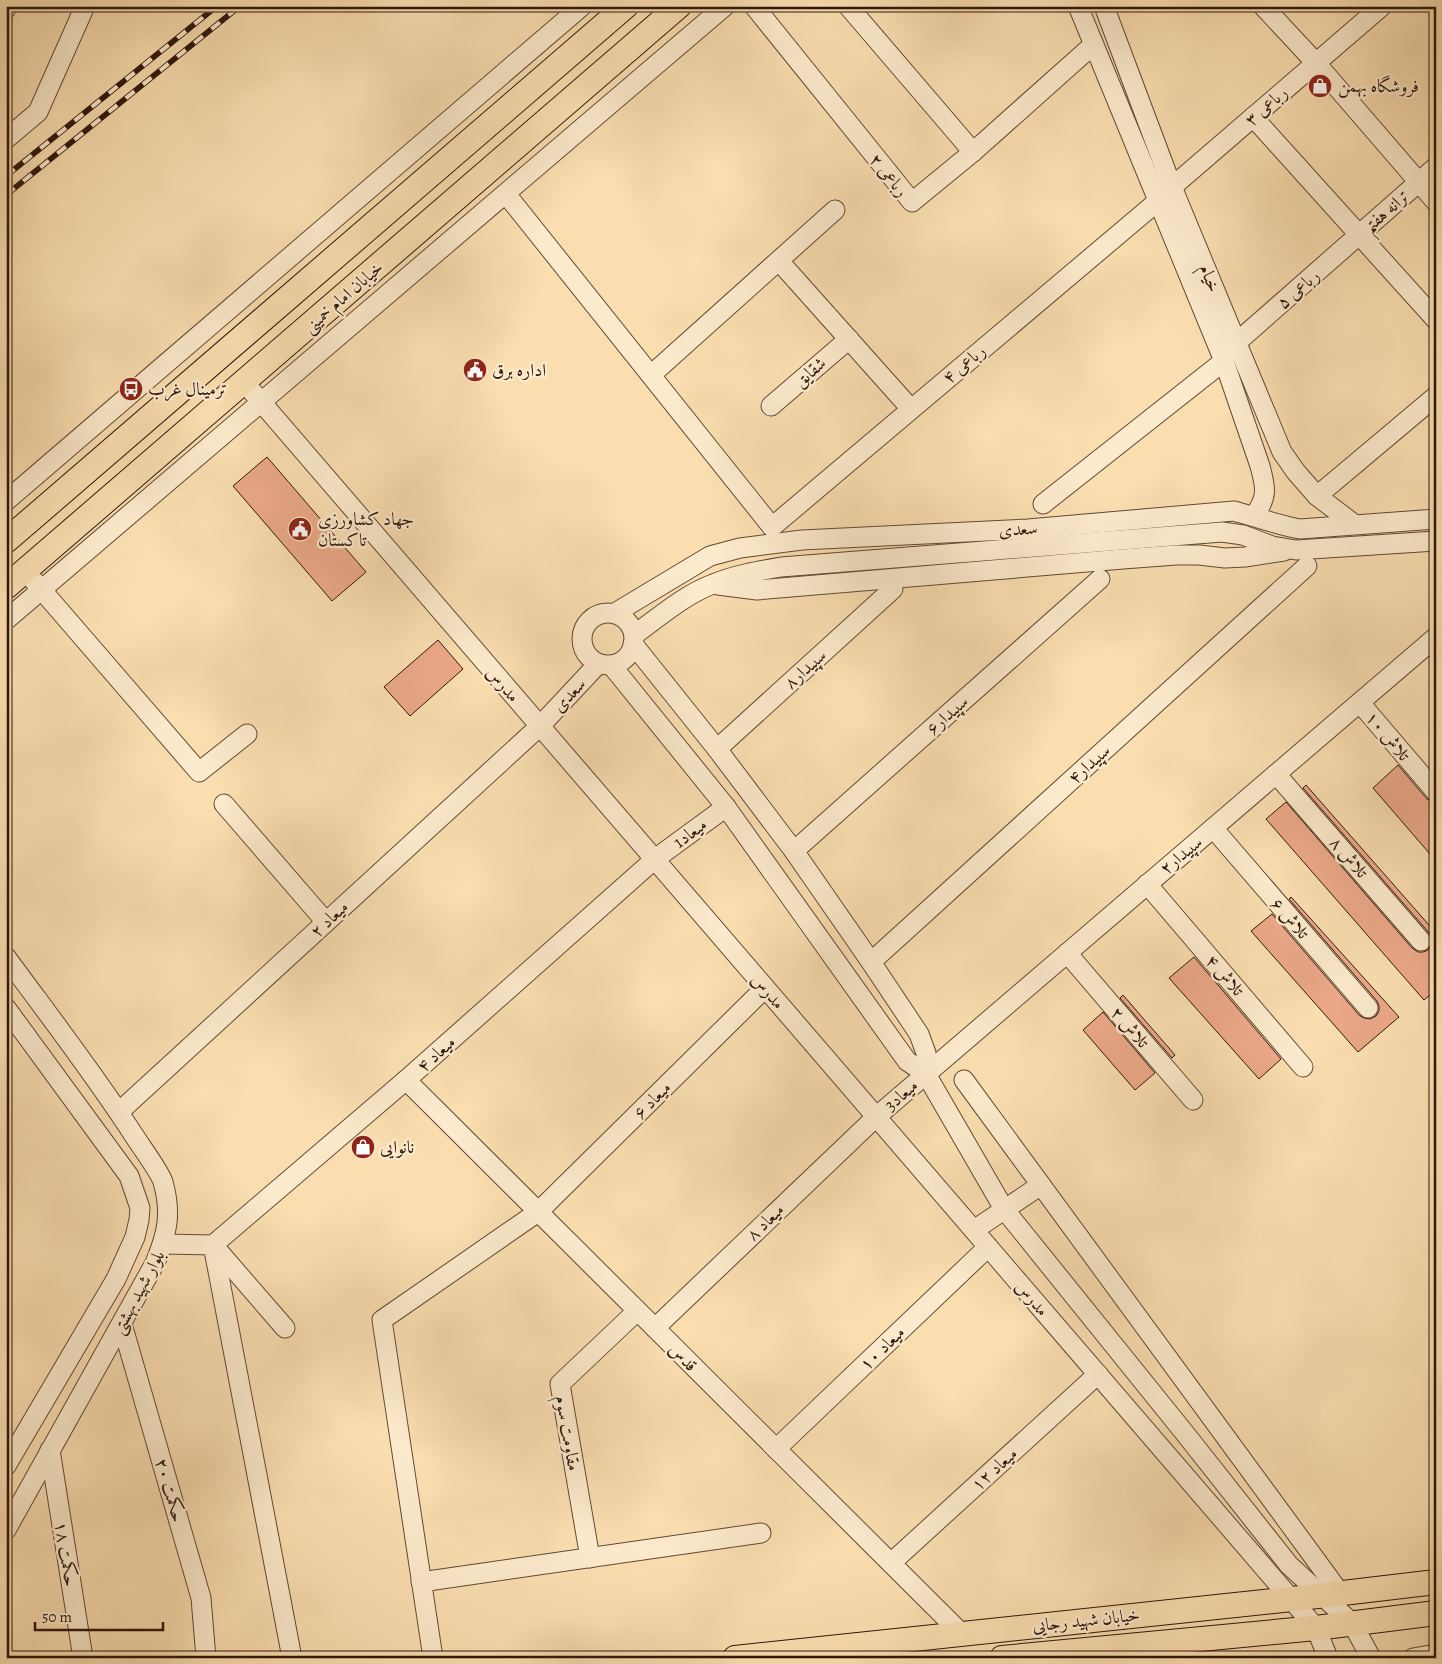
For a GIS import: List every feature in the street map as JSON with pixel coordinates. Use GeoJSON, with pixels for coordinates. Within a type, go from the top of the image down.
{"type":"FeatureCollection","features":[{"type":"Feature","properties":{"kind":"main road","name":"خیابان امام خمینی"},"geometry":{"type":"LineString","coordinates":[[6,542],[626,6]]}},
{"type":"Feature","properties":{"kind":"main road","name":"خیابان امام خمینی"},"geometry":{"type":"LineString","coordinates":[[6,587],[679,6]]}},
{"type":"Feature","properties":{"kind":"main road"},"geometry":{"type":"LineString","coordinates":[[220,357],[244,382]]}},
{"type":"Feature","properties":{"kind":"main road","name":"خیابان شهید رجایی"},"geometry":{"type":"LineString","coordinates":[[735,1658],[1436,1582]]}},
{"type":"Feature","properties":{"kind":"main road","name":"خیابان شهید رجایی"},"geometry":{"type":"LineString","coordinates":[[1002,1658],[1094,1653],[1436,1613]]}},
{"type":"Feature","properties":{"kind":"street"},"geometry":{"type":"LineString","coordinates":[[6,139],[38,112],[85,6]]}},
{"type":"Feature","properties":{"kind":"street"},"geometry":{"type":"LineString","coordinates":[[6,501],[582,6]]}},
{"type":"Feature","properties":{"kind":"street"},"geometry":{"type":"LineString","coordinates":[[6,620],[725,6]]}},
{"type":"Feature","properties":{"kind":"street","name":"رباعی ۲"},"geometry":{"type":"LineString","coordinates":[[754,6],[912,202],[973,152],[1093,45]]}},
{"type":"Feature","properties":{"kind":"street"},"geometry":{"type":"LineString","coordinates":[[848,6],[973,152]]}},
{"type":"Feature","properties":{"kind":"street","name":"خیام"},"geometry":{"type":"LineString","coordinates":[[1078,6],[1224,361],[1257,456],[1265,483],[1265,495],[1261,506],[1254,516]]}},
{"type":"Feature","properties":{"kind":"street","name":"خیام"},"geometry":{"type":"LineString","coordinates":[[1104,6],[1172,187],[1281,449],[1296,472],[1317,496],[1354,524]]}},
{"type":"Feature","properties":{"kind":"street"},"geometry":{"type":"LineString","coordinates":[[1263,6],[1316,63],[1436,202]]}},
{"type":"Feature","properties":{"kind":"street","name":"رباعی ۳"},"geometry":{"type":"LineString","coordinates":[[1172,187],[1382,6]]}},
{"type":"Feature","properties":{"kind":"street"},"geometry":{"type":"LineString","coordinates":[[1253,117],[1436,320]]}},
{"type":"Feature","properties":{"kind":"street","name":"ترانه هفتم"},"geometry":{"type":"LineString","coordinates":[[1359,235],[1436,167]]}},
{"type":"Feature","properties":{"kind":"street"},"geometry":{"type":"LineString","coordinates":[[506,194],[651,376],[835,210]]}},
{"type":"Feature","properties":{"kind":"street","name":"رباعی ۴"},"geometry":{"type":"LineString","coordinates":[[651,376],[772,527],[1158,201]]}},
{"type":"Feature","properties":{"kind":"street","name":"رباعی ۵"},"geometry":{"type":"LineString","coordinates":[[1236,343],[1359,235]]}},
{"type":"Feature","properties":{"kind":"street"},"geometry":{"type":"LineString","coordinates":[[779,261],[911,409]]}},
{"type":"Feature","properties":{"kind":"street","name":"شقایق"},"geometry":{"type":"LineString","coordinates":[[772,406],[849,339]]}},
{"type":"Feature","properties":{"kind":"street"},"geometry":{"type":"LineString","coordinates":[[1044,504],[1224,361]]}},
{"type":"Feature","properties":{"kind":"street","name":"مدرس"},"geometry":{"type":"LineString","coordinates":[[244,382],[1292,1599],[1316,1628],[1328,1658]]}},
{"type":"Feature","properties":{"kind":"street"},"geometry":{"type":"LineString","coordinates":[[1317,496],[1436,396]]}},
{"type":"Feature","properties":{"kind":"street"},"geometry":{"type":"LineString","coordinates":[[1257,456],[1271,457],[1281,449]]}},
{"type":"Feature","properties":{"kind":"street"},"geometry":{"type":"LineString","coordinates":[[162,453],[179,473]]}},
{"type":"Feature","properties":{"kind":"street"},"geometry":{"type":"LineString","coordinates":[[1265,483],[1279,473],[1296,472]]}},
{"type":"Feature","properties":{"kind":"street","name":"سعدی"},"geometry":{"type":"LineString","coordinates":[[615,613],[710,556],[756,546],[802,540],[1028,529],[1234,511],[1278,525],[1300,529],[1436,519]]}},
{"type":"Feature","properties":{"kind":"street","name":"سعدی"},"geometry":{"type":"LineString","coordinates":[[634,640],[683,600],[712,584],[751,572],[781,567],[1222,532],[1242,535],[1272,546],[1296,550]]}},
{"type":"Feature","properties":{"kind":"street","name":"سعدی"},"geometry":{"type":"LineString","coordinates":[[712,584],[757,590],[1176,555],[1225,558],[1245,557],[1296,550],[1436,541]]}},
{"type":"Feature","properties":{"kind":"street","name":"سپیدار۴"},"geometry":{"type":"LineString","coordinates":[[871,962],[1307,566]]}},
{"type":"Feature","properties":{"kind":"street"},"geometry":{"type":"LineString","coordinates":[[24,571],[199,772],[247,734]]}},
{"type":"Feature","properties":{"kind":"street","name":"سپیدار۶"},"geometry":{"type":"LineString","coordinates":[[794,851],[1100,578]]}},
{"type":"Feature","properties":{"kind":"street","name":"سپیدار۸"},"geometry":{"type":"LineString","coordinates":[[717,749],[893,589]]}},
{"type":"Feature","properties":{"kind":"street"},"geometry":{"type":"LineString","coordinates":[[615,613],[628,622],[634,640],[794,851],[919,1034],[926,1053],[926,1074],[907,1061],[726,807],[605,665],[585,654],[580,639],[586,624],[598,614],[615,613]]}},
{"type":"Feature","properties":{"kind":"street","name":"سپیدار۲"},"geometry":{"type":"LineString","coordinates":[[926,1074],[1436,637]]}},
{"type":"Feature","properties":{"kind":"street"},"geometry":{"type":"LineString","coordinates":[[605,665],[624,660],[633,649],[634,640]]}},
{"type":"Feature","properties":{"kind":"street","name":"سعدی"},"geometry":{"type":"LineString","coordinates":[[540,726],[605,665]]}},
{"type":"Feature","properties":{"kind":"street","name":"تلاش ۱۰"},"geometry":{"type":"LineString","coordinates":[[1360,702],[1436,792]]}},
{"type":"Feature","properties":{"kind":"street","name":"میعاد ۲"},"geometry":{"type":"LineString","coordinates":[[119,1112],[540,726]]}},
{"type":"Feature","properties":{"kind":"street","name":"تلاش ۸"},"geometry":{"type":"LineString","coordinates":[[1276,774],[1421,941]]}},
{"type":"Feature","properties":{"kind":"street"},"geometry":{"type":"LineString","coordinates":[[224,804],[326,922]]}},
{"type":"Feature","properties":{"kind":"street","name":"میعاد1"},"geometry":{"type":"LineString","coordinates":[[655,860],[726,807]]}},
{"type":"Feature","properties":{"kind":"street","name":"تلاش ۶"},"geometry":{"type":"LineString","coordinates":[[1213,828],[1368,1008]]}},
{"type":"Feature","properties":{"kind":"street","name":"میعاد ۴"},"geometry":{"type":"LineString","coordinates":[[213,1245],[406,1080],[655,860]]}},
{"type":"Feature","properties":{"kind":"street","name":"تلاش ۴"},"geometry":{"type":"LineString","coordinates":[[1147,884],[1303,1066]]}},
{"type":"Feature","properties":{"kind":"street","name":"تلاش ۲"},"geometry":{"type":"LineString","coordinates":[[1067,953],[1193,1100]]}},
{"type":"Feature","properties":{"kind":"street","name":"بلوار شهید بهشتی"},"geometry":{"type":"LineString","coordinates":[[6,957],[119,1112],[163,1181],[168,1210],[168,1227],[164,1244],[155,1264],[6,1530]]}},
{"type":"Feature","properties":{"kind":"street","name":"میعاد ۶"},"geometry":{"type":"LineString","coordinates":[[421,1582],[382,1320],[538,1212],[765,988]]}},
{"type":"Feature","properties":{"kind":"street","name":"بلوار شهید بهشتی"},"geometry":{"type":"LineString","coordinates":[[6,1008],[129,1176],[140,1208],[135,1237],[116,1280],[6,1466]]}},
{"type":"Feature","properties":{"kind":"street","name":"مدرس"},"geometry":{"type":"LineString","coordinates":[[926,1074],[1004,1210],[1289,1566],[1304,1581],[1331,1594]]}},
{"type":"Feature","properties":{"kind":"street","name":"میعاد3"},"geometry":{"type":"LineString","coordinates":[[876,1117],[926,1074]]}},
{"type":"Feature","properties":{"kind":"street","name":"قدس"},"geometry":{"type":"LineString","coordinates":[[406,1080],[961,1633]]}},
{"type":"Feature","properties":{"kind":"street"},"geometry":{"type":"LineString","coordinates":[[964,1080],[1231,1444],[1352,1623],[1371,1658]]}},
{"type":"Feature","properties":{"kind":"street","name":"میعاد ۸"},"geometry":{"type":"LineString","coordinates":[[654,1328],[876,1117]]}},
{"type":"Feature","properties":{"kind":"street"},"geometry":{"type":"LineString","coordinates":[[974,1230],[1041,1185]]}},
{"type":"Feature","properties":{"kind":"street"},"geometry":{"type":"LineString","coordinates":[[164,1244],[213,1245],[285,1328]]}},
{"type":"Feature","properties":{"kind":"street"},"geometry":{"type":"LineString","coordinates":[[213,1245],[292,1658]]}},
{"type":"Feature","properties":{"kind":"street","name":"میعاد ۱۰"},"geometry":{"type":"LineString","coordinates":[[776,1450],[988,1246]]}},
{"type":"Feature","properties":{"kind":"street","name":"مقاومت سوم"},"geometry":{"type":"LineString","coordinates":[[590,1558],[560,1384],[637,1311]]}},
{"type":"Feature","properties":{"kind":"street","name":"حکمت ۲۰"},"geometry":{"type":"LineString","coordinates":[[122,1324],[201,1598],[206,1658]]}},
{"type":"Feature","properties":{"kind":"street","name":"میعاد ۱۲"},"geometry":{"type":"LineString","coordinates":[[890,1563],[1098,1374]]}},
{"type":"Feature","properties":{"kind":"street"},"geometry":{"type":"LineString","coordinates":[[1189,1479],[1231,1444]]}},
{"type":"Feature","properties":{"kind":"street","name":"حکمت ۱۸"},"geometry":{"type":"LineString","coordinates":[[50,1450],[83,1658]]}},
{"type":"Feature","properties":{"kind":"street"},"geometry":{"type":"LineString","coordinates":[[433,1658],[421,1582],[761,1533]]}},
{"type":"Feature","properties":{"kind":"street"},"geometry":{"type":"LineString","coordinates":[[1413,1658],[1436,1654]]}},
{"type":"Feature","properties":{"kind":"building","name":"جهاد کشاورزی تاکستان"},"geometry":{"type":"Polygon","coordinates":[[[267,457],[366,572],[332,601],[233,486],[267,457]]]}},
{"type":"Feature","properties":{"kind":"building"},"geometry":{"type":"Polygon","coordinates":[[[438,640],[463,669],[410,716],[384,687],[438,640]]]}},
{"type":"Feature","properties":{"kind":"building"},"geometry":{"type":"Polygon","coordinates":[[[1398,765],[1427,799],[1436,803],[1436,861],[1373,788],[1398,765]]]}},
{"type":"Feature","properties":{"kind":"building"},"geometry":{"type":"Polygon","coordinates":[[[1306,785],[1436,933],[1436,990],[1424,1000],[1266,819],[1286,802],[1412,948],[1418,952],[1428,950],[1432,944],[1430,934],[1303,788],[1306,785]]]}},
{"type":"Feature","properties":{"kind":"building"},"geometry":{"type":"Polygon","coordinates":[[[1291,897],[1399,1017],[1358,1052],[1251,931],[1272,914],[1359,1015],[1370,1019],[1376,1016],[1379,1011],[1377,1001],[1289,899],[1291,897]]]}},
{"type":"Feature","properties":{"kind":"building"},"geometry":{"type":"Polygon","coordinates":[[[1194,957],[1281,1059],[1259,1079],[1169,978],[1194,957]]]}},
{"type":"Feature","properties":{"kind":"building"},"geometry":{"type":"Polygon","coordinates":[[[1123,995],[1175,1055],[1172,1058],[1120,998],[1123,995]]]}},
{"type":"Feature","properties":{"kind":"building"},"geometry":{"type":"Polygon","coordinates":[[[1103,1012],[1155,1073],[1135,1090],[1083,1030],[1103,1012]]]}},
{"type":"Feature","properties":{"kind":"railway"},"geometry":{"type":"LineString","coordinates":[[6,176],[217,6]]}},
{"type":"Feature","properties":{"kind":"railway"},"geometry":{"type":"LineString","coordinates":[[6,195],[240,6]]}},
{"type":"Feature","properties":{"kind":"place","name":"فروشگاه بهمن"},"geometry":{"type":"Point","coordinates":[1320,86]}},
{"type":"Feature","properties":{"kind":"place","name":"اداره برق"},"geometry":{"type":"Point","coordinates":[475,370]}},
{"type":"Feature","properties":{"kind":"place","name":"ترمینال غرب"},"geometry":{"type":"Point","coordinates":[131,389]}},
{"type":"Feature","properties":{"kind":"place","name":"جهاد کشاورزی تاکستان"},"geometry":{"type":"Point","coordinates":[300,529]}},
{"type":"Feature","properties":{"kind":"place","name":"نانوایی"},"geometry":{"type":"Point","coordinates":[363,1147]}}]}
